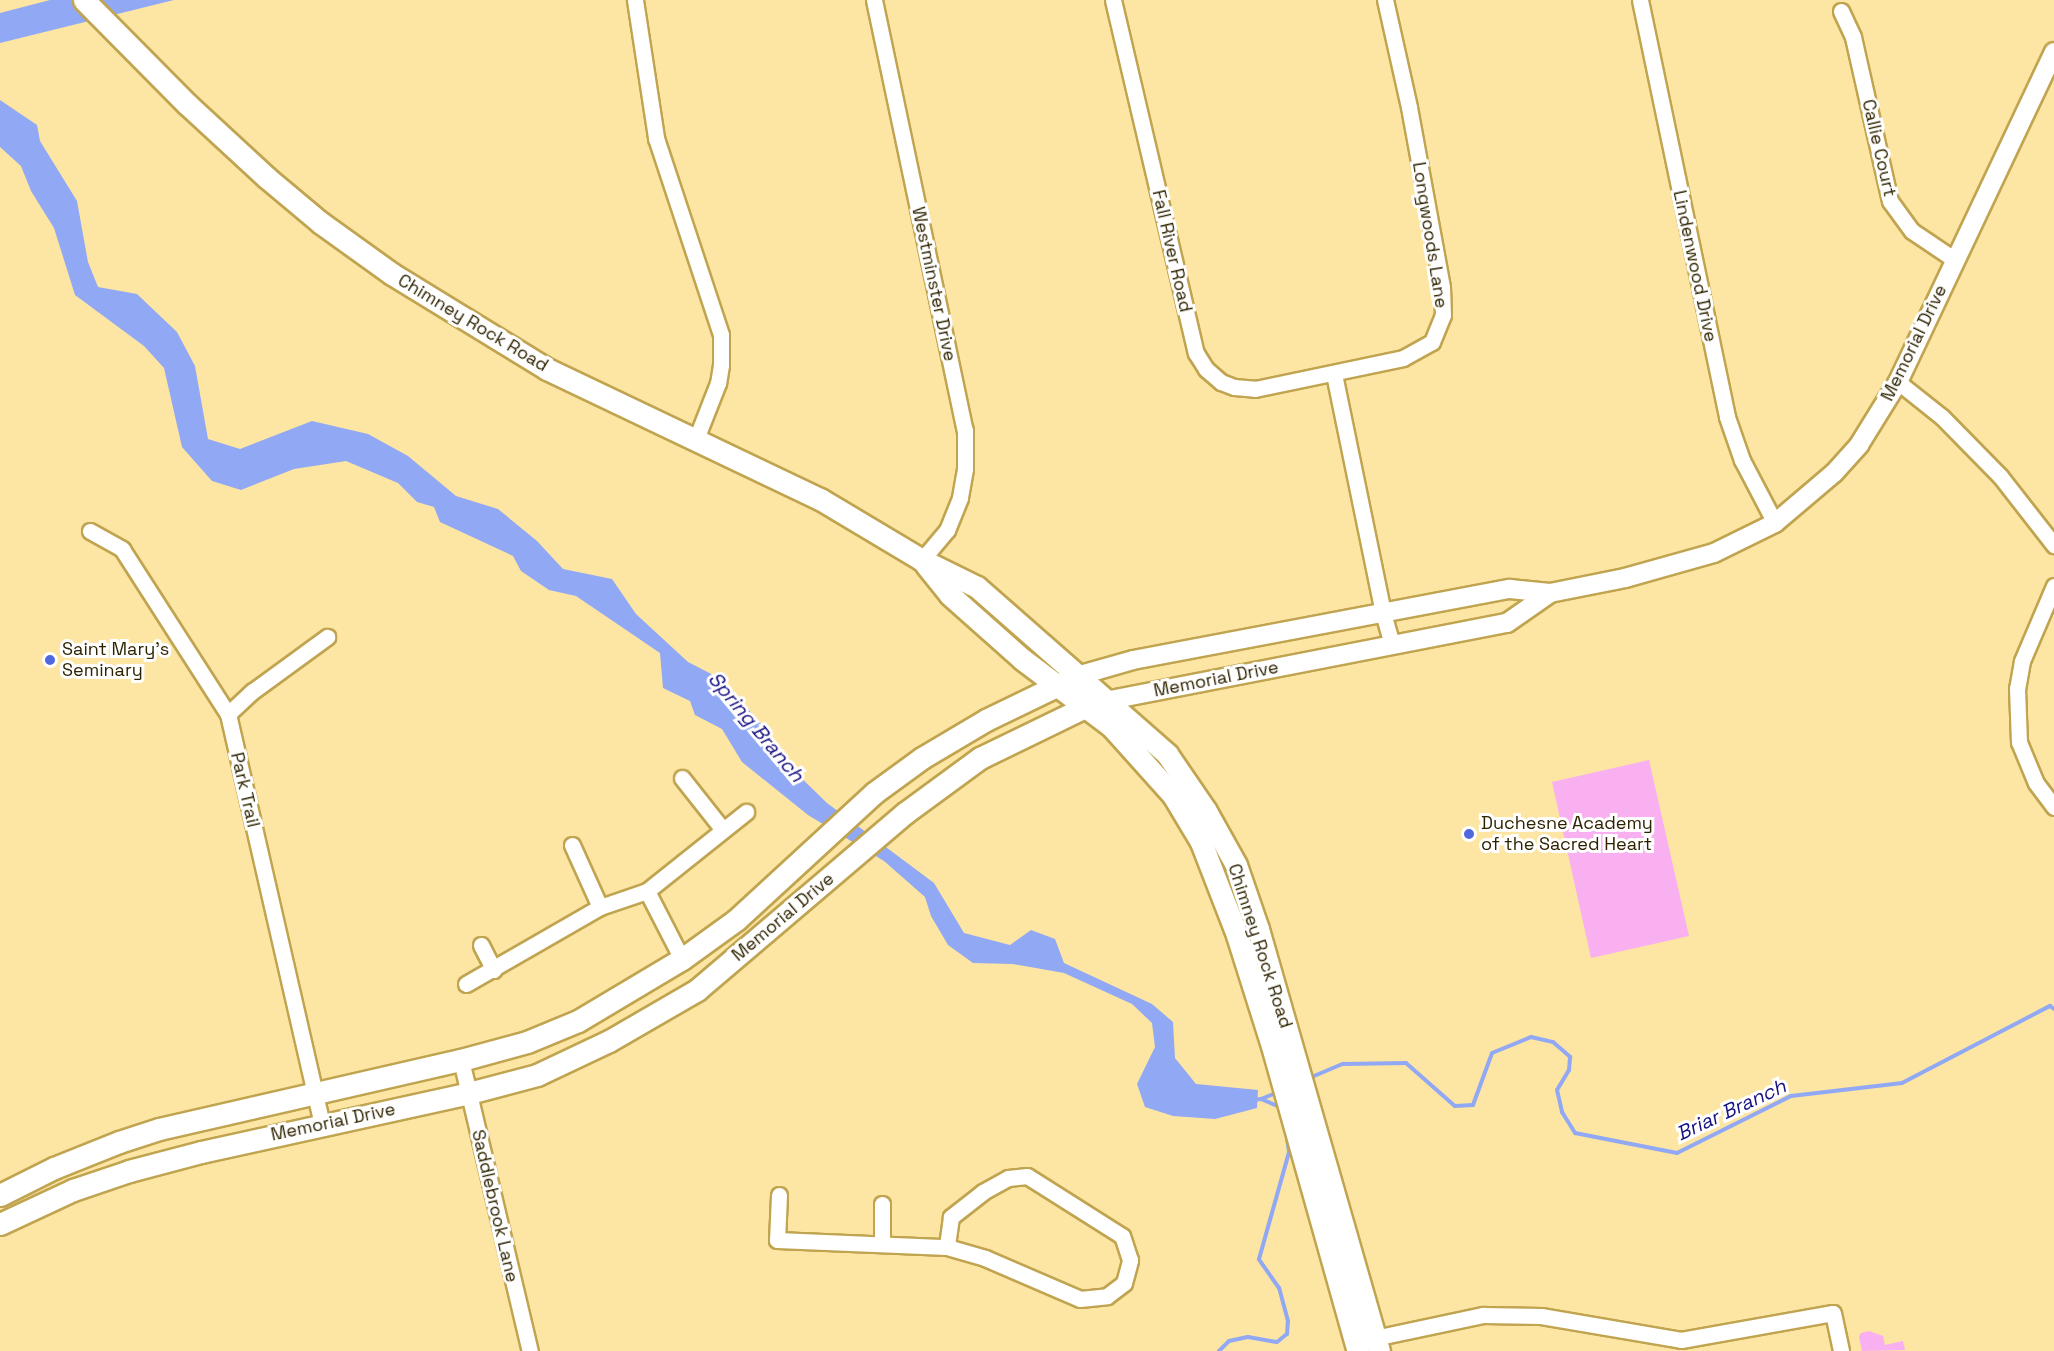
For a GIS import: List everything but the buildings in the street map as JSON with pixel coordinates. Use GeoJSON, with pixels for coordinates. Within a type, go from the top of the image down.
{"type":"FeatureCollection","features":[{"type":"Feature","properties":{"kind":"main road","name":"Chimney Rock Road"},"geometry":{"type":"LineString","coordinates":[[84,0],[187,104],[266,177],[321,223],[392,274],[547,369],[820,499],[922,560],[977,587],[1167,754],[1206,811],[1236,865],[1258,929],[1281,1044],[1367,1346]]}},
{"type":"Feature","properties":{"kind":"main road","name":"Chimney Rock Road"},"geometry":{"type":"LineString","coordinates":[[922,560],[950,594],[1022,659],[1111,726],[1173,795],[1201,842],[1281,1044]]}},
{"type":"Feature","properties":{"kind":"main road","name":"Memorial Drive"},"geometry":{"type":"LineString","coordinates":[[0,1194],[119,1142],[159,1129],[462,1060],[527,1042],[578,1021],[682,958],[736,920],[874,793],[922,758],[986,720],[1077,676]]}},
{"type":"Feature","properties":{"kind":"main road","name":"Memorial Drive"},"geometry":{"type":"LineString","coordinates":[[0,1224],[73,1190],[129,1171],[322,1124],[470,1093],[537,1075],[609,1041],[697,990],[905,813],[980,758],[1085,707],[1106,701]]}},
{"type":"Feature","properties":{"kind":"main road"},"geometry":{"type":"LineString","coordinates":[[1237,935],[1258,929]]}},
{"type":"Feature","properties":{"kind":"main road"},"geometry":{"type":"LineString","coordinates":[[119,1142],[129,1171]]}},
{"type":"Feature","properties":{"kind":"street"},"geometry":{"type":"LineString","coordinates":[[635,0],[656,138],[721,335],[721,365],[718,383],[696,439]]}},
{"type":"Feature","properties":{"kind":"street","name":"Westminster Drive"},"geometry":{"type":"LineString","coordinates":[[874,0],[965,430],[965,469],[960,498],[947,530],[922,560]]}},
{"type":"Feature","properties":{"kind":"street","name":"Fall River Road"},"geometry":{"type":"LineString","coordinates":[[1113,0],[1196,353],[1213,375],[1234,387],[1254,389],[1334,374]]}},
{"type":"Feature","properties":{"kind":"street","name":"Longwoods Lane"},"geometry":{"type":"LineString","coordinates":[[1334,374],[1403,358],[1432,342],[1443,315],[1442,287],[1411,118],[1385,0]]}},
{"type":"Feature","properties":{"kind":"street","name":"Lindenwood Drive"},"geometry":{"type":"LineString","coordinates":[[1640,0],[1727,417],[1742,460],[1775,523]]}},
{"type":"Feature","properties":{"kind":"street","name":"Callie Court"},"geometry":{"type":"LineString","coordinates":[[1841,11],[1853,37],[1890,201],[1900,219],[1912,231],[1954,260]]}},
{"type":"Feature","properties":{"kind":"street","name":"Memorial Drive"},"geometry":{"type":"LineString","coordinates":[[1077,676],[1133,660],[1510,589],[1550,593],[1625,578],[1714,553],[1775,523],[1834,473],[1859,445],[1898,382],[2054,52]]}},
{"type":"Feature","properties":{"kind":"street"},"geometry":{"type":"LineString","coordinates":[[1334,374],[1383,613],[1392,645]]}},
{"type":"Feature","properties":{"kind":"street"},"geometry":{"type":"LineString","coordinates":[[1898,382],[1942,417],[2000,476],[2054,545]]}},
{"type":"Feature","properties":{"kind":"street","name":"Park Trail"},"geometry":{"type":"LineString","coordinates":[[90,531],[122,549],[228,714],[322,1124]]}},
{"type":"Feature","properties":{"kind":"street"},"geometry":{"type":"LineString","coordinates":[[2054,586],[2022,661],[2017,687],[2019,742],[2036,783],[2054,807]]}},
{"type":"Feature","properties":{"kind":"street","name":"Memorial Drive"},"geometry":{"type":"LineString","coordinates":[[1106,701],[1508,623],[1550,593]]}},
{"type":"Feature","properties":{"kind":"street"},"geometry":{"type":"LineString","coordinates":[[228,714],[253,691],[327,637]]}},
{"type":"Feature","properties":{"kind":"street"},"geometry":{"type":"LineString","coordinates":[[682,778],[723,830]]}},
{"type":"Feature","properties":{"kind":"street"},"geometry":{"type":"LineString","coordinates":[[466,984],[494,970],[600,907],[647,891],[746,812]]}},
{"type":"Feature","properties":{"kind":"street"},"geometry":{"type":"LineString","coordinates":[[572,845],[600,907]]}},
{"type":"Feature","properties":{"kind":"street"},"geometry":{"type":"LineString","coordinates":[[647,891],[682,958]]}},
{"type":"Feature","properties":{"kind":"street"},"geometry":{"type":"LineString","coordinates":[[480,945],[494,970]]}},
{"type":"Feature","properties":{"kind":"street","name":"Saddlebrook Lane"},"geometry":{"type":"LineString","coordinates":[[462,1060],[530,1351]]}},
{"type":"Feature","properties":{"kind":"street"},"geometry":{"type":"LineString","coordinates":[[780,1195],[777,1240],[947,1247],[985,1258],[1080,1299],[1107,1296],[1124,1283],[1130,1260],[1122,1236],[1027,1176],[1008,1178],[983,1192],[951,1217],[947,1247]]}},
{"type":"Feature","properties":{"kind":"street"},"geometry":{"type":"LineString","coordinates":[[882,1204],[882,1244]]}},
{"type":"Feature","properties":{"kind":"street"},"geometry":{"type":"LineString","coordinates":[[1367,1346],[1483,1315],[1541,1316],[1681,1340],[1833,1313],[1841,1351]]}},
{"type":"Feature","properties":{"kind":"shaded area"},"geometry":{"type":"Polygon","coordinates":[[[1649,760],[1689,936],[1591,958],[1552,782],[1649,760]]]}},
{"type":"Feature","properties":{"kind":"shaded area"},"geometry":{"type":"Polygon","coordinates":[[[1869,1331],[1883,1336],[1885,1345],[1903,1341],[1905,1350],[1862,1351],[1859,1337],[1861,1333],[1869,1331]]]}},
{"type":"Feature","properties":{"kind":"water"},"geometry":{"type":"Polygon","coordinates":[[[50,0],[174,0],[0,43],[0,13],[50,0]]]}},
{"type":"Feature","properties":{"kind":"water"},"geometry":{"type":"Polygon","coordinates":[[[0,100],[37,125],[40,141],[77,201],[88,262],[98,287],[137,294],[177,332],[195,366],[208,439],[240,449],[312,421],[368,434],[408,456],[456,496],[498,509],[537,541],[563,569],[612,579],[636,614],[688,662],[723,680],[762,725],[788,765],[827,803],[934,883],[964,933],[1010,945],[1031,930],[1055,939],[1064,963],[1152,1004],[1173,1022],[1175,1058],[1196,1084],[1258,1090],[1257,1108],[1215,1119],[1173,1116],[1145,1107],[1137,1084],[1155,1047],[1152,1023],[1132,1004],[1064,973],[1013,964],[973,963],[948,945],[931,916],[925,897],[884,861],[808,815],[742,762],[722,729],[695,715],[690,701],[663,688],[660,653],[576,596],[549,590],[521,571],[513,556],[440,522],[434,507],[417,502],[398,483],[346,461],[294,469],[241,490],[212,481],[182,447],[164,368],[144,346],[75,295],[54,228],[31,191],[21,166],[0,147],[0,100]]]}},
{"type":"Feature","properties":{"kind":"waterway","name":"Briar Branch"},"geometry":{"type":"LineString","coordinates":[[1307,1079],[1343,1064],[1406,1063],[1455,1106],[1473,1105],[1492,1053],[1531,1037],[1553,1042],[1570,1057],[1569,1070],[1557,1090],[1562,1112],[1575,1133],[1677,1153],[1791,1096],[1902,1083],[2050,1006],[2054,1009]]}},
{"type":"Feature","properties":{"kind":"waterway","name":"Briar Branch"},"geometry":{"type":"LineString","coordinates":[[1261,1099],[1278,1092]]}},
{"type":"Feature","properties":{"kind":"waterway","name":"Spring Branch"},"geometry":{"type":"LineString","coordinates":[[1254,1100],[1261,1099],[1280,1107]]}},
{"type":"Feature","properties":{"kind":"waterway","name":"Spring Branch"},"geometry":{"type":"LineString","coordinates":[[1219,1351],[1229,1341],[1248,1337],[1277,1342],[1287,1334],[1288,1321],[1279,1288],[1259,1259],[1289,1152],[1286,1131]]}},
{"type":"Feature","properties":{"kind":"place","name":"Saint Mary's Seminary"},"geometry":{"type":"Point","coordinates":[50,660]}},
{"type":"Feature","properties":{"kind":"place","name":"Duchesne Academy of the Sacred Heart"},"geometry":{"type":"Point","coordinates":[1469,834]}}]}
